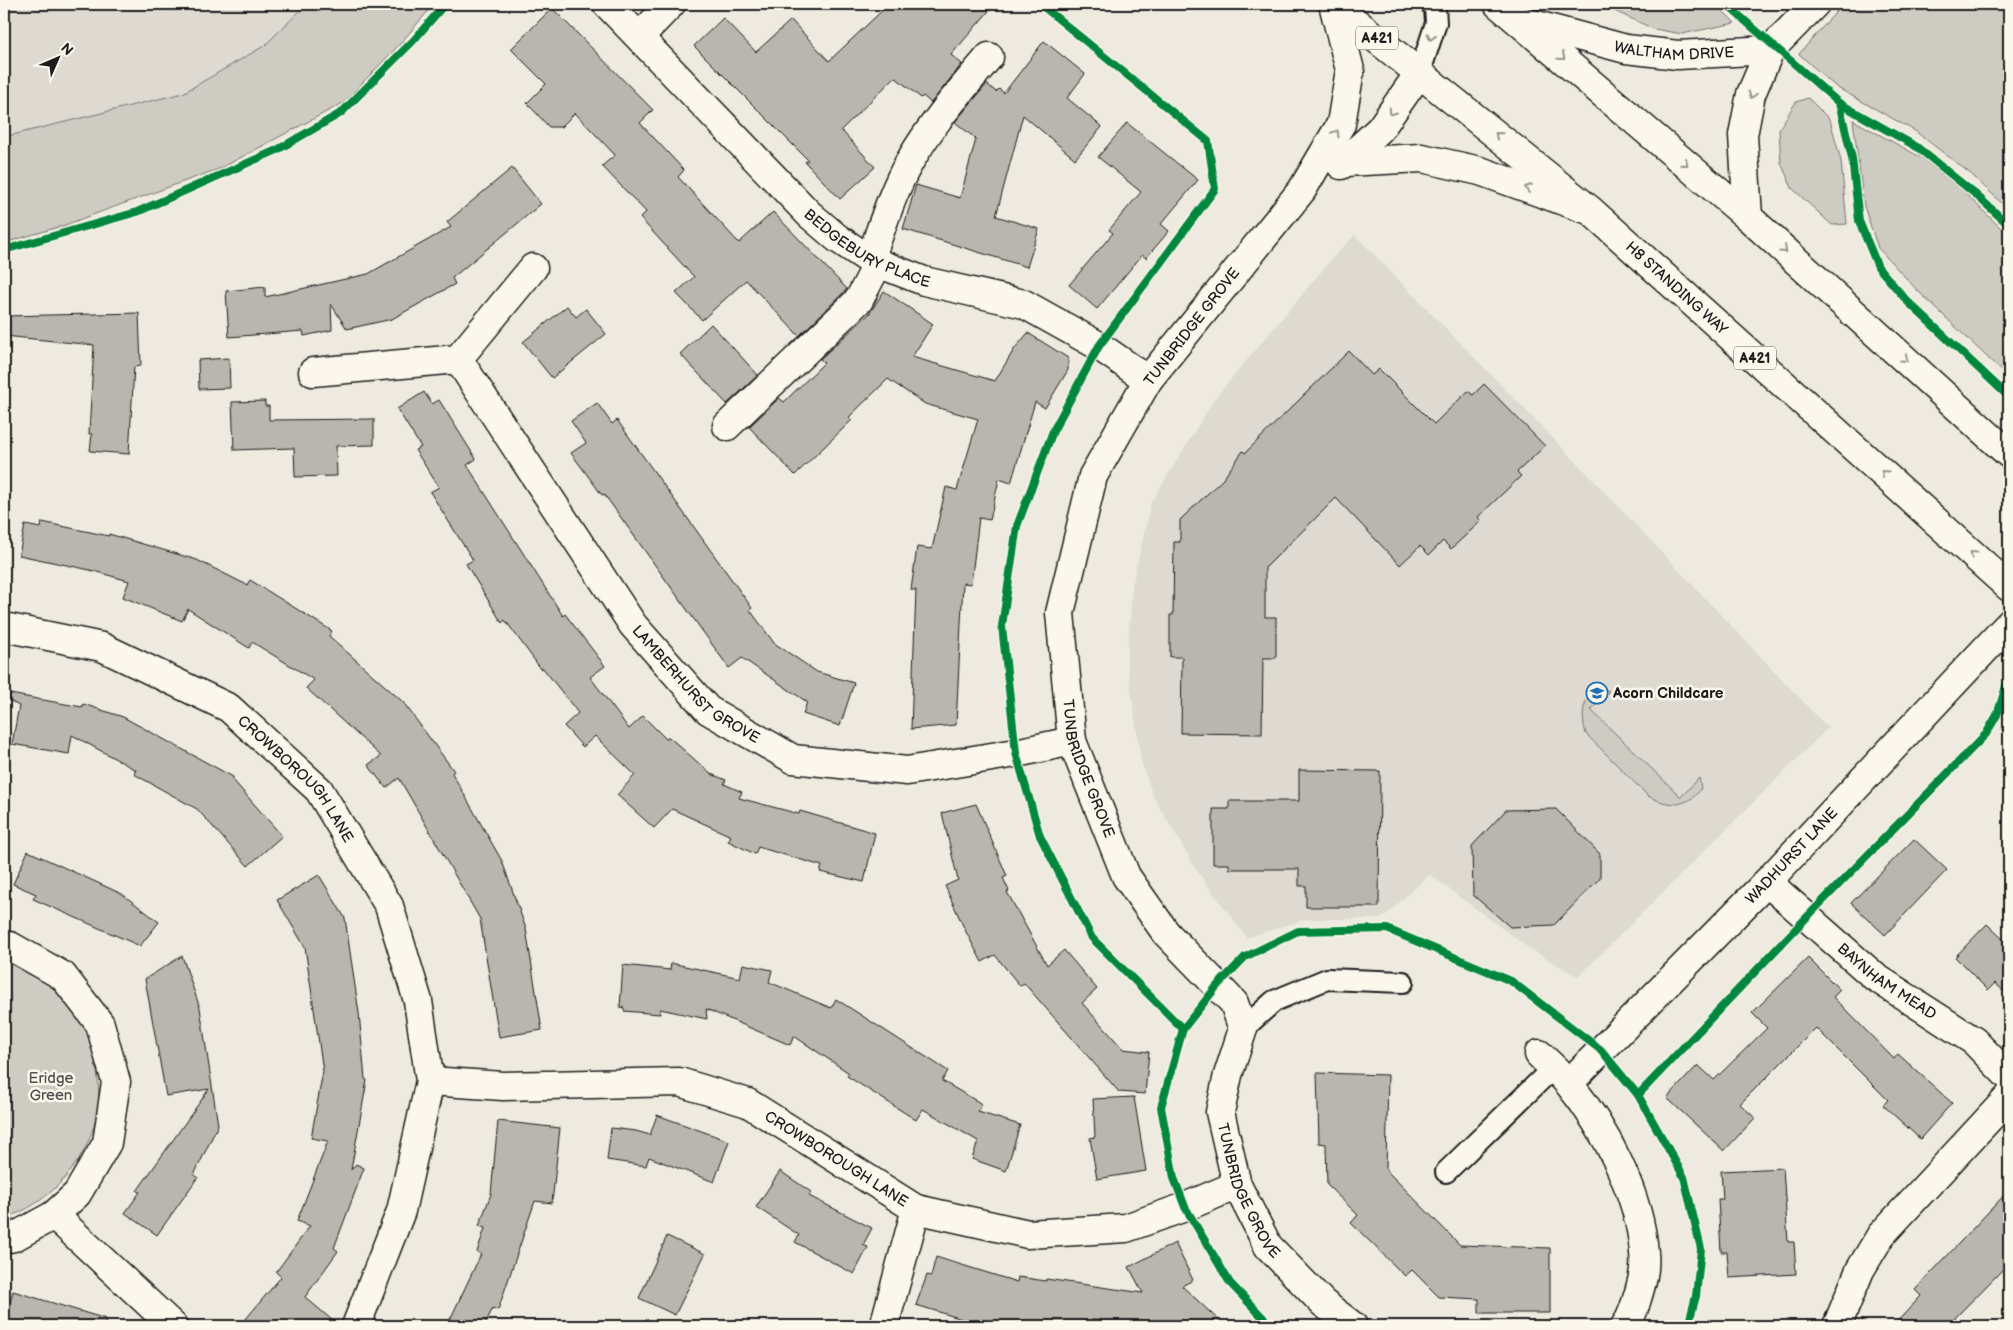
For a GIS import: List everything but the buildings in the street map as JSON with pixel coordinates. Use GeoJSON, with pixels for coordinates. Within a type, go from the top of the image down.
{"type":"FeatureCollection","features":[{"type":"Feature","properties":{"kind":"main road","name":"BEDGEBURY PLACE"},"geometry":{"type":"LineString","coordinates":[[608,4],[809,214],[837,238],[874,262],[924,281],[1024,304],[1099,346],[1148,380]]}},
{"type":"Feature","properties":{"kind":"main road"},"geometry":{"type":"LineString","coordinates":[[640,36],[671,4]]}},
{"type":"Feature","properties":{"kind":"main road","name":"H8 STANDING WAY"},"geometry":{"type":"LineString","coordinates":[[1333,4],[1590,210],[2009,587]]}},
{"type":"Feature","properties":{"kind":"main road","name":"TUNBRIDGE GROVE"},"geometry":{"type":"LineString","coordinates":[[1333,4],[1350,70],[1341,124],[1302,190],[1148,380],[1092,476],[1060,613],[1072,741],[1126,876],[1166,933],[1234,1003],[1243,1029],[1228,1075],[1220,1112],[1237,1185],[1268,1246],[1323,1303],[1353,1326]]}},
{"type":"Feature","properties":{"kind":"main road"},"geometry":{"type":"LineString","coordinates":[[1748,217],[1743,135],[1751,94],[1770,50],[1815,4]]}},
{"type":"Feature","properties":{"kind":"main road"},"geometry":{"type":"LineString","coordinates":[[1508,12],[1748,217],[2001,447]]}},
{"type":"Feature","properties":{"kind":"main road","name":"WALTHAM DRIVE"},"geometry":{"type":"LineString","coordinates":[[1508,12],[1626,50],[1678,55],[1770,50]]}},
{"type":"Feature","properties":{"kind":"main road"},"geometry":{"type":"LineString","coordinates":[[727,426],[859,300],[874,262],[893,194],[910,161],[934,122],[989,57]]}},
{"type":"Feature","properties":{"kind":"main road","name":"TUNBRIDGE GROVE"},"geometry":{"type":"LineString","coordinates":[[1302,190],[1345,162],[1380,129],[1420,72]]}},
{"type":"Feature","properties":{"kind":"main road"},"geometry":{"type":"LineString","coordinates":[[1345,162],[1422,158],[1480,171],[1590,210]]}},
{"type":"Feature","properties":{"kind":"main road"},"geometry":{"type":"LineString","coordinates":[[313,372],[458,359],[533,268]]}},
{"type":"Feature","properties":{"kind":"main road","name":"LAMBERHURST GROVE"},"geometry":{"type":"LineString","coordinates":[[458,359],[633,625],[708,710],[793,759],[907,771],[1016,754],[1072,741]]}},
{"type":"Feature","properties":{"kind":"main road","name":"WADHURST LANE"},"geometry":{"type":"LineString","coordinates":[[1554,1069],[1767,882],[2009,624]]}},
{"type":"Feature","properties":{"kind":"main road","name":"CROWBOROUGH LANE"},"geometry":{"type":"LineString","coordinates":[[4,627],[102,647],[229,708],[319,790],[389,906],[418,1000],[430,1081],[401,1211],[356,1326]]}},
{"type":"Feature","properties":{"kind":"main road","name":"BAYNHAM MEAD"},"geometry":{"type":"LineString","coordinates":[[1767,882],[1875,977],[1974,1041],[2009,1077]]}},
{"type":"Feature","properties":{"kind":"main road"},"geometry":{"type":"LineString","coordinates":[[4,1239],[14,1237],[54,1215],[77,1194],[108,1142],[116,1082],[100,1024],[90,1010],[63,976],[10,946]]}},
{"type":"Feature","properties":{"kind":"main road"},"geometry":{"type":"LineString","coordinates":[[1554,1069],[1602,1130],[1623,1175],[1636,1212],[1644,1253],[1643,1279],[1630,1320],[1625,1326]]}},
{"type":"Feature","properties":{"kind":"main road","name":"CROWBOROUGH LANE"},"geometry":{"type":"LineString","coordinates":[[430,1081],[503,1086],[679,1082],[748,1103],[916,1209],[1028,1234],[1126,1228],[1185,1207],[1237,1185]]}},
{"type":"Feature","properties":{"kind":"main road"},"geometry":{"type":"LineString","coordinates":[[1837,1326],[1860,1270],[1880,1236],[2009,1097]]}},
{"type":"Feature","properties":{"kind":"main road"},"geometry":{"type":"LineString","coordinates":[[884,1326],[916,1209]]}},
{"type":"Feature","properties":{"kind":"main road"},"geometry":{"type":"LineString","coordinates":[[54,1215],[173,1326]]}},
{"type":"Feature","properties":{"kind":"lane"},"geometry":{"type":"LineString","coordinates":[[1420,72],[1436,23],[1435,7],[1431,4]]}},
{"type":"Feature","properties":{"kind":"lane"},"geometry":{"type":"LineString","coordinates":[[1243,1029],[1274,1001],[1327,979],[1403,982]]}},
{"type":"Feature","properties":{"kind":"lane"},"geometry":{"type":"LineString","coordinates":[[1446,1172],[1554,1069]]}},
{"type":"Feature","properties":{"kind":"shaded area"},"geometry":{"type":"Polygon","coordinates":[[[4,4],[424,4],[4,235],[4,4]]]}},
{"type":"Feature","properties":{"kind":"shaded area"},"geometry":{"type":"Polygon","coordinates":[[[1355,235],[1581,467],[1828,728],[1578,977],[1530,949],[1430,875],[1381,919],[1305,919],[1247,938],[1197,871],[1153,796],[1141,761],[1127,661],[1132,586],[1151,503],[1215,398],[1336,254],[1355,235]]]}},
{"type":"Feature","properties":{"kind":"green space"},"geometry":{"type":"Polygon","coordinates":[[[307,4],[434,4],[399,45],[343,103],[221,168],[62,226],[4,243],[4,137],[183,93],[264,46],[307,4]]]}},
{"type":"Feature","properties":{"kind":"green space"},"geometry":{"type":"Polygon","coordinates":[[[1599,4],[1716,4],[1735,23],[1682,34],[1654,29],[1599,4]]]}},
{"type":"Feature","properties":{"kind":"green space"},"geometry":{"type":"Polygon","coordinates":[[[1843,4],[2009,4],[2009,210],[1971,174],[1915,131],[1836,87],[1799,54],[1843,4]]]}},
{"type":"Feature","properties":{"kind":"green space"},"geometry":{"type":"Polygon","coordinates":[[[1808,98],[1830,120],[1841,161],[1847,224],[1832,225],[1792,188],[1781,163],[1779,129],[1796,102],[1808,98]]]}},
{"type":"Feature","properties":{"kind":"green space"},"geometry":{"type":"Polygon","coordinates":[[[1853,120],[1922,158],[1963,191],[2009,236],[2009,378],[1918,291],[1878,248],[1864,206],[1853,120]]]}},
{"type":"Feature","properties":{"kind":"green space"},"geometry":{"type":"Polygon","coordinates":[[[1602,688],[1609,691],[1591,710],[1681,797],[1699,778],[1701,788],[1690,800],[1677,804],[1662,802],[1648,796],[1586,734],[1583,713],[1586,700],[1595,691],[1602,688]]]}},
{"type":"Feature","properties":{"kind":"green space","name":"Eridge Green"},"geometry":{"type":"Polygon","coordinates":[[[4,961],[30,971],[46,982],[66,1002],[80,1020],[93,1051],[99,1098],[94,1126],[78,1161],[53,1190],[38,1202],[21,1212],[4,1218],[4,961]]]}},
{"type":"Feature","properties":{"kind":"cycle path"},"geometry":{"type":"LineString","coordinates":[[4,250],[137,212],[277,150],[341,113],[413,41],[445,4]]}},
{"type":"Feature","properties":{"kind":"cycle path"},"geometry":{"type":"LineString","coordinates":[[1040,4],[1208,141],[1215,189],[1099,346],[1053,431],[1017,526],[1002,626],[1016,753],[1040,836],[1092,938],[1183,1029],[1217,986],[1245,957],[1298,931],[1387,929],[1511,981],[1601,1050],[1638,1095]]}},
{"type":"Feature","properties":{"kind":"cycle path"},"geometry":{"type":"LineString","coordinates":[[1726,4],[1839,103],[1852,158],[1859,221],[1878,267],[1907,301],[2009,397]]}},
{"type":"Feature","properties":{"kind":"cycle path"},"geometry":{"type":"LineString","coordinates":[[1839,103],[1917,147],[1975,194],[2009,225]]}},
{"type":"Feature","properties":{"kind":"cycle path"},"geometry":{"type":"LineString","coordinates":[[1688,1326],[1696,1296],[1701,1249],[1684,1177],[1638,1095],[1807,917],[1986,734],[1997,715],[2009,677]]}},
{"type":"Feature","properties":{"kind":"cycle path"},"geometry":{"type":"LineString","coordinates":[[1183,1029],[1161,1107],[1174,1178],[1185,1207],[1230,1283],[1271,1326]]}},
{"type":"Feature","properties":{"kind":"place","name":"Acorn Childcare"},"geometry":{"type":"Point","coordinates":[1597,693]}}]}
